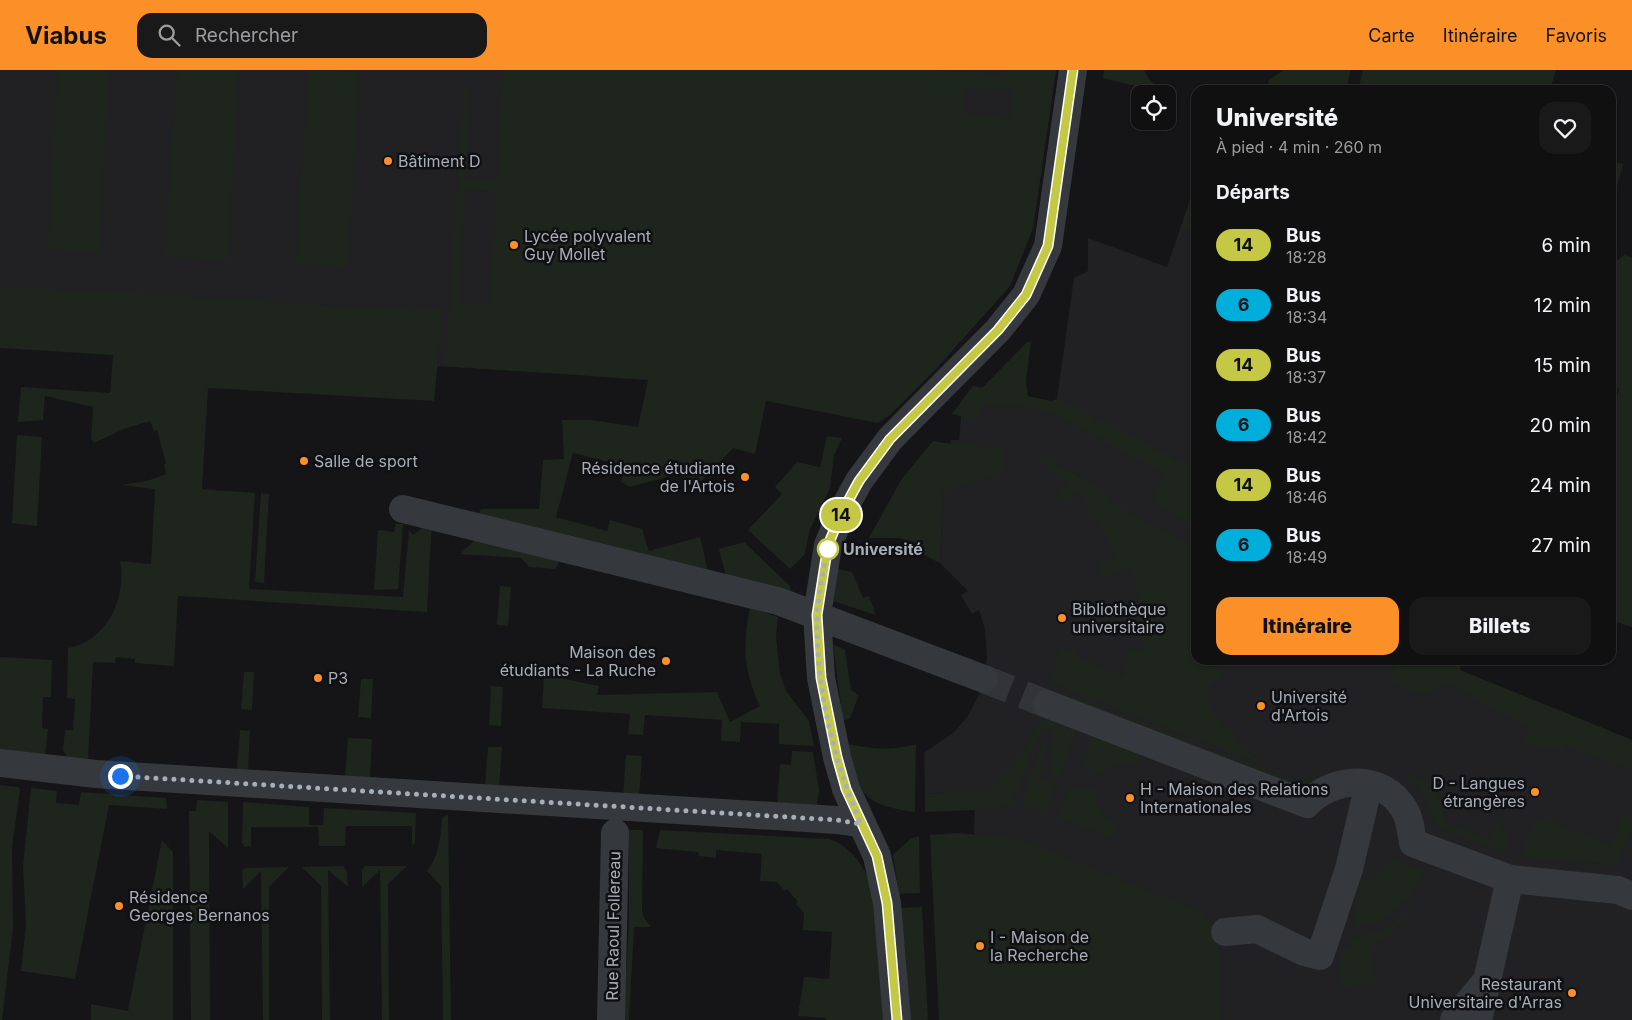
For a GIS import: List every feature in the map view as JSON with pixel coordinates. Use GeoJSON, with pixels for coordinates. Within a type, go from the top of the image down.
{"type":"FeatureCollection","features":[{"type":"Feature","properties":{"kind":"street"},"geometry":{"type":"LineString","coordinates":[[898,1020],[887,903],[877,856],[846,789],[837,757],[821,678],[817,615],[828,545],[841,514],[859,481],[890,439],[998,330],[1026,295],[1048,246],[1073,70]]}},
{"type":"Feature","properties":{"kind":"street"},"geometry":{"type":"LineString","coordinates":[[403,509],[778,601],[984,679]]}},
{"type":"Feature","properties":{"kind":"street"},"geometry":{"type":"LineString","coordinates":[[1047,704],[1307,804],[1323,790],[1338,784],[1354,782],[1369,784],[1383,789],[1404,809],[1410,824],[1413,842],[1510,879],[1618,890],[1632,896]]}},
{"type":"Feature","properties":{"kind":"street"},"geometry":{"type":"LineString","coordinates":[[0,764],[96,774],[837,820],[861,824]]}},
{"type":"Feature","properties":{"kind":"street"},"geometry":{"type":"LineString","coordinates":[[1225,932],[1257,929],[1304,952],[1320,956],[1349,868],[1369,784]]}},
{"type":"Feature","properties":{"kind":"street","name":"Rue Raoul Follereau"},"geometry":{"type":"LineString","coordinates":[[611,1020],[615,833]]}},
{"type":"Feature","properties":{"kind":"street"},"geometry":{"type":"LineString","coordinates":[[1478,1020],[1510,879]]}},
{"type":"Feature","properties":{"kind":"street"},"geometry":{"type":"LineString","coordinates":[[1454,1020],[1487,980]]}},
{"type":"Feature","properties":{"kind":"shaded area","name":"Lycée polyvalent Guy Mollet"},"geometry":{"type":"Polygon","coordinates":[[[0,70],[1056,70],[1033,228],[1010,286],[934,371],[888,394],[0,339],[0,70]]]}},
{"type":"Feature","properties":{"kind":"shaded area"},"geometry":{"type":"Polygon","coordinates":[[[58,70],[109,70],[99,252],[47,249],[58,70]]]}},
{"type":"Feature","properties":{"kind":"shaded area"},"geometry":{"type":"Polygon","coordinates":[[[177,70],[239,70],[228,260],[165,256],[177,70]]]}},
{"type":"Feature","properties":{"kind":"shaded area"},"geometry":{"type":"Polygon","coordinates":[[[308,70],[359,72],[348,267],[296,264],[308,70]]]}},
{"type":"Feature","properties":{"kind":"shaded area"},"geometry":{"type":"Polygon","coordinates":[[[503,70],[925,70],[1006,74],[1007,70],[1056,70],[1033,228],[1010,286],[934,371],[890,415],[878,423],[766,401],[755,454],[733,448],[696,487],[684,482],[681,473],[630,487],[621,482],[625,466],[573,453],[556,517],[607,531],[610,520],[642,529],[649,551],[700,537],[709,575],[477,517],[481,509],[539,509],[543,460],[564,459],[562,420],[591,420],[638,427],[648,380],[445,366],[464,85],[470,95],[466,179],[497,180],[503,70]],[[964,89],[963,113],[1010,118],[1012,90],[964,89]],[[465,190],[459,302],[490,304],[496,192],[465,190]]]}},
{"type":"Feature","properties":{"kind":"shaded area"},"geometry":{"type":"Polygon","coordinates":[[[1104,70],[1144,70],[1155,85],[1131,85],[1103,78],[1104,70]]]}},
{"type":"Feature","properties":{"kind":"shaded area"},"geometry":{"type":"Polygon","coordinates":[[[1284,70],[1351,70],[1347,85],[1268,85],[1269,80],[1284,70]]]}},
{"type":"Feature","properties":{"kind":"shaded area"},"geometry":{"type":"Polygon","coordinates":[[[1363,70],[1556,70],[1552,85],[1359,85],[1363,70]]]}},
{"type":"Feature","properties":{"kind":"shaded area"},"geometry":{"type":"Polygon","coordinates":[[[1616,162],[1623,164],[1616,190],[1616,162]]]}},
{"type":"Feature","properties":{"kind":"shaded area","name":"Université d'Artois"},"geometry":{"type":"Polygon","coordinates":[[[1191,197],[1191,665],[1446,665],[1632,740],[1632,1020],[970,1020],[975,792],[925,794],[924,753],[953,733],[968,716],[982,689],[987,659],[985,629],[979,610],[972,614],[961,595],[968,591],[940,563],[943,492],[950,444],[951,440],[959,440],[961,416],[952,414],[973,386],[1051,401],[1057,399],[1074,278],[1088,271],[1088,238],[1167,267],[1191,197]]]}},
{"type":"Feature","properties":{"kind":"shaded area"},"geometry":{"type":"Polygon","coordinates":[[[1191,197],[1191,230],[1181,227],[1191,197]]]}},
{"type":"Feature","properties":{"kind":"shaded area"},"geometry":{"type":"Polygon","coordinates":[[[1625,255],[1632,258],[1632,627],[1616,622],[1616,400],[1619,389],[1616,388],[1617,260],[1625,255]]]}},
{"type":"Feature","properties":{"kind":"shaded area"},"geometry":{"type":"Polygon","coordinates":[[[0,286],[415,310],[428,310],[443,306],[434,401],[208,388],[202,489],[255,493],[249,589],[403,597],[409,530],[413,535],[432,521],[427,612],[178,596],[174,666],[135,663],[135,659],[116,657],[115,663],[93,662],[88,760],[68,758],[63,750],[65,730],[73,730],[75,699],[67,698],[68,648],[82,644],[94,637],[111,616],[117,603],[120,589],[120,561],[151,564],[155,489],[120,485],[147,481],[166,474],[164,465],[166,463],[157,430],[154,431],[150,421],[124,429],[94,443],[91,439],[93,407],[45,396],[43,420],[18,422],[21,387],[110,393],[113,355],[0,348],[0,286]]]}},
{"type":"Feature","properties":{"kind":"shaded area"},"geometry":{"type":"Polygon","coordinates":[[[1027,342],[1031,342],[1026,382],[1028,396],[1051,401],[1057,399],[1191,466],[1191,524],[1151,501],[1163,473],[1053,414],[1021,406],[980,405],[979,420],[952,414],[973,386],[982,388],[1027,342]]]}},
{"type":"Feature","properties":{"kind":"shaded area"},"geometry":{"type":"Polygon","coordinates":[[[17,435],[42,437],[37,526],[12,523],[17,435]]]}},
{"type":"Feature","properties":{"kind":"shaded area"},"geometry":{"type":"Polygon","coordinates":[[[827,436],[842,438],[834,455],[830,488],[809,532],[805,554],[790,569],[748,530],[782,494],[775,487],[797,462],[820,467],[827,436]]]}},
{"type":"Feature","properties":{"kind":"shaded area"},"geometry":{"type":"Polygon","coordinates":[[[933,441],[950,444],[1006,447],[1001,473],[943,492],[940,563],[922,554],[922,544],[899,538],[869,538],[901,480],[933,441]]]}},
{"type":"Feature","properties":{"kind":"shaded area"},"geometry":{"type":"Polygon","coordinates":[[[1022,444],[1107,493],[1113,504],[1191,543],[1191,665],[1216,665],[1215,666],[1222,675],[1207,688],[1212,713],[1238,735],[1236,742],[1250,754],[1261,758],[1259,763],[1052,683],[1057,649],[1076,650],[1076,658],[1124,676],[1127,650],[1143,651],[1140,608],[1131,567],[1104,578],[1098,564],[1115,557],[1106,536],[1079,491],[1063,502],[1056,493],[1067,484],[1045,462],[1022,444]]]}},
{"type":"Feature","properties":{"kind":"shaded area"},"geometry":{"type":"Polygon","coordinates":[[[261,493],[269,494],[264,583],[255,582],[261,493]]]}},
{"type":"Feature","properties":{"kind":"shaded area"},"geometry":{"type":"Polygon","coordinates":[[[396,524],[403,524],[398,589],[374,590],[378,530],[394,532],[396,524]]]}},
{"type":"Feature","properties":{"kind":"shaded area"},"geometry":{"type":"Polygon","coordinates":[[[475,540],[559,561],[556,569],[529,567],[521,558],[460,554],[475,540]]]}},
{"type":"Feature","properties":{"kind":"shaded area"},"geometry":{"type":"Polygon","coordinates":[[[744,542],[791,587],[788,593],[727,580],[719,549],[744,542]]]}},
{"type":"Feature","properties":{"kind":"shaded area"},"geometry":{"type":"Polygon","coordinates":[[[838,569],[852,572],[863,598],[869,596],[876,615],[833,601],[838,569]]]}},
{"type":"Feature","properties":{"kind":"shaded area"},"geometry":{"type":"Polygon","coordinates":[[[500,586],[511,587],[508,626],[497,625],[500,586]]]}},
{"type":"Feature","properties":{"kind":"shaded area"},"geometry":{"type":"Polygon","coordinates":[[[750,608],[778,617],[776,637],[780,674],[786,691],[809,721],[814,746],[779,744],[779,724],[741,722],[740,742],[721,741],[722,720],[645,715],[643,735],[628,734],[630,714],[542,708],[544,675],[599,686],[597,695],[717,692],[730,722],[760,706],[751,682],[746,658],[747,621],[750,608]]]}},
{"type":"Feature","properties":{"kind":"shaded area"},"geometry":{"type":"Polygon","coordinates":[[[833,644],[845,650],[851,690],[859,695],[850,718],[843,721],[833,644]]]}},
{"type":"Feature","properties":{"kind":"shaded area"},"geometry":{"type":"Polygon","coordinates":[[[0,657],[52,660],[51,697],[43,697],[42,728],[48,729],[45,756],[0,750],[0,657]]]}},
{"type":"Feature","properties":{"kind":"shaded area"},"geometry":{"type":"Polygon","coordinates":[[[1394,665],[1461,665],[1460,670],[1632,740],[1632,770],[1565,745],[1563,749],[1549,747],[1546,751],[1524,742],[1530,727],[1447,684],[1423,695],[1390,683],[1394,665]]]}},
{"type":"Feature","properties":{"kind":"shaded area"},"geometry":{"type":"Polygon","coordinates":[[[244,672],[254,672],[252,710],[241,709],[244,672]]]}},
{"type":"Feature","properties":{"kind":"shaded area"},"geometry":{"type":"Polygon","coordinates":[[[361,679],[373,679],[371,718],[358,717],[361,679]]]}},
{"type":"Feature","properties":{"kind":"shaded area"},"geometry":{"type":"Polygon","coordinates":[[[491,686],[503,687],[501,726],[489,725],[491,686]]]}},
{"type":"Feature","properties":{"kind":"shaded area"},"geometry":{"type":"Polygon","coordinates":[[[1073,696],[1197,744],[1195,748],[1072,701],[1073,696]]]}},
{"type":"Feature","properties":{"kind":"shaded area"},"geometry":{"type":"Polygon","coordinates":[[[1043,715],[1078,729],[1060,777],[1048,773],[1055,732],[1042,728],[1012,805],[975,810],[925,812],[925,794],[989,790],[1023,754],[1043,715]]]}},
{"type":"Feature","properties":{"kind":"shaded area"},"geometry":{"type":"Polygon","coordinates":[[[240,730],[250,731],[248,771],[237,770],[240,730]]]}},
{"type":"Feature","properties":{"kind":"shaded area"},"geometry":{"type":"Polygon","coordinates":[[[1093,734],[1142,753],[1136,766],[1121,764],[1113,766],[1101,776],[1083,765],[1093,734]]]}},
{"type":"Feature","properties":{"kind":"shaded area"},"geometry":{"type":"Polygon","coordinates":[[[348,738],[372,739],[370,779],[345,778],[348,738]]]}},
{"type":"Feature","properties":{"kind":"shaded area"},"geometry":{"type":"Polygon","coordinates":[[[1043,740],[1046,740],[1040,778],[1057,785],[1045,813],[1021,805],[1043,740]]]}},
{"type":"Feature","properties":{"kind":"shaded area"},"geometry":{"type":"Polygon","coordinates":[[[848,744],[865,747],[899,748],[916,744],[915,812],[884,805],[873,801],[865,794],[855,775],[848,744]]]}},
{"type":"Feature","properties":{"kind":"shaded area"},"geometry":{"type":"Polygon","coordinates":[[[488,747],[502,747],[499,788],[485,787],[488,747]]]}},
{"type":"Feature","properties":{"kind":"shaded area"},"geometry":{"type":"Polygon","coordinates":[[[1208,748],[1292,780],[1301,782],[1314,778],[1316,781],[1304,787],[1295,786],[1206,752],[1208,748]]]}},
{"type":"Feature","properties":{"kind":"shaded area"},"geometry":{"type":"Polygon","coordinates":[[[792,751],[813,752],[819,790],[817,805],[777,804],[780,764],[791,765],[792,751]]]}},
{"type":"Feature","properties":{"kind":"shaded area"},"geometry":{"type":"Polygon","coordinates":[[[626,755],[642,756],[639,797],[623,796],[626,755]]]}},
{"type":"Feature","properties":{"kind":"shaded area"},"geometry":{"type":"Polygon","coordinates":[[[1409,770],[1413,779],[1440,786],[1438,795],[1447,823],[1490,840],[1499,815],[1501,832],[1508,832],[1507,853],[1436,826],[1425,798],[1405,775],[1409,770]]]}},
{"type":"Feature","properties":{"kind":"shaded area"},"geometry":{"type":"Polygon","coordinates":[[[0,785],[18,787],[20,790],[12,847],[13,928],[2,1020],[0,1020],[0,785]]]}},
{"type":"Feature","properties":{"kind":"shaded area"},"geometry":{"type":"Polygon","coordinates":[[[31,788],[57,791],[56,803],[79,805],[81,792],[166,798],[167,809],[109,805],[75,979],[21,971],[26,923],[23,866],[31,788]]]}},
{"type":"Feature","properties":{"kind":"shaded area"},"geometry":{"type":"Polygon","coordinates":[[[1070,788],[1096,789],[1096,800],[1100,810],[1107,817],[1117,822],[1112,838],[1058,818],[1070,788]]]}},
{"type":"Feature","properties":{"kind":"shaded area"},"geometry":{"type":"Polygon","coordinates":[[[197,800],[228,802],[228,848],[209,831],[210,1020],[191,1020],[189,811],[196,811],[197,800]]]}},
{"type":"Feature","properties":{"kind":"shaded area"},"geometry":{"type":"Polygon","coordinates":[[[243,802],[309,807],[309,825],[323,825],[324,808],[416,813],[415,843],[412,845],[412,826],[346,826],[345,846],[319,846],[318,827],[251,827],[251,846],[245,847],[242,843],[243,802]]]}},
{"type":"Feature","properties":{"kind":"shaded area"},"geometry":{"type":"Polygon","coordinates":[[[448,815],[451,1020],[443,1020],[441,886],[427,871],[437,853],[442,817],[448,815]]]}},
{"type":"Feature","properties":{"kind":"shaded area"},"geometry":{"type":"Polygon","coordinates":[[[1622,815],[1632,818],[1632,829],[1617,865],[1524,858],[1526,834],[1531,834],[1537,817],[1611,845],[1622,815]]]}},
{"type":"Feature","properties":{"kind":"shaded area"},"geometry":{"type":"Polygon","coordinates":[[[629,830],[643,830],[642,911],[644,918],[651,927],[634,927],[629,1020],[623,1020],[629,925],[629,830]]]}},
{"type":"Feature","properties":{"kind":"shaded area"},"geometry":{"type":"Polygon","coordinates":[[[660,830],[829,839],[845,848],[859,861],[872,887],[885,1020],[826,1020],[826,1018],[798,1016],[804,977],[829,979],[832,932],[803,930],[804,913],[787,889],[785,891],[777,882],[760,881],[762,854],[716,850],[716,858],[699,856],[698,852],[656,848],[660,830]]]}},
{"type":"Feature","properties":{"kind":"shaded area"},"geometry":{"type":"Polygon","coordinates":[[[957,833],[1017,839],[1200,911],[1211,922],[1219,950],[1221,1020],[939,1020],[930,835],[957,833]]]}},
{"type":"Feature","properties":{"kind":"shaded area"},"geometry":{"type":"Polygon","coordinates":[[[919,836],[920,893],[899,894],[893,855],[910,839],[919,836]]]}},
{"type":"Feature","properties":{"kind":"shaded area"},"geometry":{"type":"Polygon","coordinates":[[[162,840],[173,852],[173,1020],[91,1020],[91,1004],[128,1011],[162,840]]]}},
{"type":"Feature","properties":{"kind":"shaded area"},"geometry":{"type":"Polygon","coordinates":[[[1392,859],[1426,870],[1409,901],[1406,900],[1383,920],[1353,928],[1358,883],[1378,874],[1392,859]]]}},
{"type":"Feature","properties":{"kind":"shaded area"},"geometry":{"type":"Polygon","coordinates":[[[343,866],[347,871],[348,887],[328,870],[330,1020],[322,1020],[321,886],[302,867],[343,866]]]}},
{"type":"Feature","properties":{"kind":"shaded area"},"geometry":{"type":"Polygon","coordinates":[[[365,866],[407,866],[388,884],[389,1020],[382,1020],[380,870],[362,887],[362,870],[365,866]]]}},
{"type":"Feature","properties":{"kind":"shaded area"},"geometry":{"type":"Polygon","coordinates":[[[289,867],[269,887],[269,1020],[263,1020],[261,871],[243,889],[242,870],[246,868],[289,867]]]}},
{"type":"Feature","properties":{"kind":"shaded area"},"geometry":{"type":"Polygon","coordinates":[[[1415,904],[1417,905],[1401,924],[1369,948],[1378,984],[1342,987],[1342,979],[1338,974],[1343,947],[1350,948],[1351,938],[1370,934],[1394,923],[1415,904]]]}},
{"type":"Feature","properties":{"kind":"shaded area"},"geometry":{"type":"Polygon","coordinates":[[[922,907],[928,1020],[909,1020],[906,957],[900,908],[922,907]]]}},
{"type":"Feature","properties":{"kind":"tunnel"},"geometry":{"type":"LineString","coordinates":[[984,679],[1047,704]]}},
{"type":"Feature","properties":{"kind":"bus line","name":"14"},"geometry":{"type":"LineString","coordinates":[[897,1020],[887,903],[877,856],[846,789],[837,757],[821,678],[817,615],[828,545],[841,514],[859,481],[878,454],[936,390],[998,330],[1026,295],[1048,246],[1073,70]]}},
{"type":"Feature","properties":{"kind":"place","name":"Bâtiment D"},"geometry":{"type":"Point","coordinates":[388,161]}},
{"type":"Feature","properties":{"kind":"place","name":"Lycée polyvalent Guy Mollet"},"geometry":{"type":"Point","coordinates":[514,245]}},
{"type":"Feature","properties":{"kind":"place","name":"Salle de sport"},"geometry":{"type":"Point","coordinates":[304,461]}},
{"type":"Feature","properties":{"kind":"place","name":"Résidence étudiante de l'Artois"},"geometry":{"type":"Point","coordinates":[745,477]}},
{"type":"Feature","properties":{"kind":"place","name":"Université"},"geometry":{"type":"Point","coordinates":[828,549]}},
{"type":"Feature","properties":{"kind":"place","name":"Bibliothèque universitaire"},"geometry":{"type":"Point","coordinates":[1062,618]}},
{"type":"Feature","properties":{"kind":"place","name":"Maison des étudiants - La Ruche"},"geometry":{"type":"Point","coordinates":[666,661]}},
{"type":"Feature","properties":{"kind":"place","name":"P3"},"geometry":{"type":"Point","coordinates":[318,678]}},
{"type":"Feature","properties":{"kind":"place","name":"Université d'Artois"},"geometry":{"type":"Point","coordinates":[1261,706]}},
{"type":"Feature","properties":{"kind":"place","name":"D - Langues étrangères"},"geometry":{"type":"Point","coordinates":[1535,792]}},
{"type":"Feature","properties":{"kind":"place","name":"H - Maison des Relations Internationales"},"geometry":{"type":"Point","coordinates":[1130,798]}},
{"type":"Feature","properties":{"kind":"place","name":"Résidence Georges Bernanos"},"geometry":{"type":"Point","coordinates":[119,906]}},
{"type":"Feature","properties":{"kind":"place","name":"I - Maison de la Recherche"},"geometry":{"type":"Point","coordinates":[980,946]}},
{"type":"Feature","properties":{"kind":"place","name":"Restaurant Universitaire d'Arras"},"geometry":{"type":"Point","coordinates":[1572,993]}},
{"type":"Feature","properties":{"kind":"route"},"geometry":{"type":"LineString","coordinates":[[120,776],[837,820],[861,824],[846,789],[837,757],[821,678],[817,615],[828,545],[828,549]]}}]}
